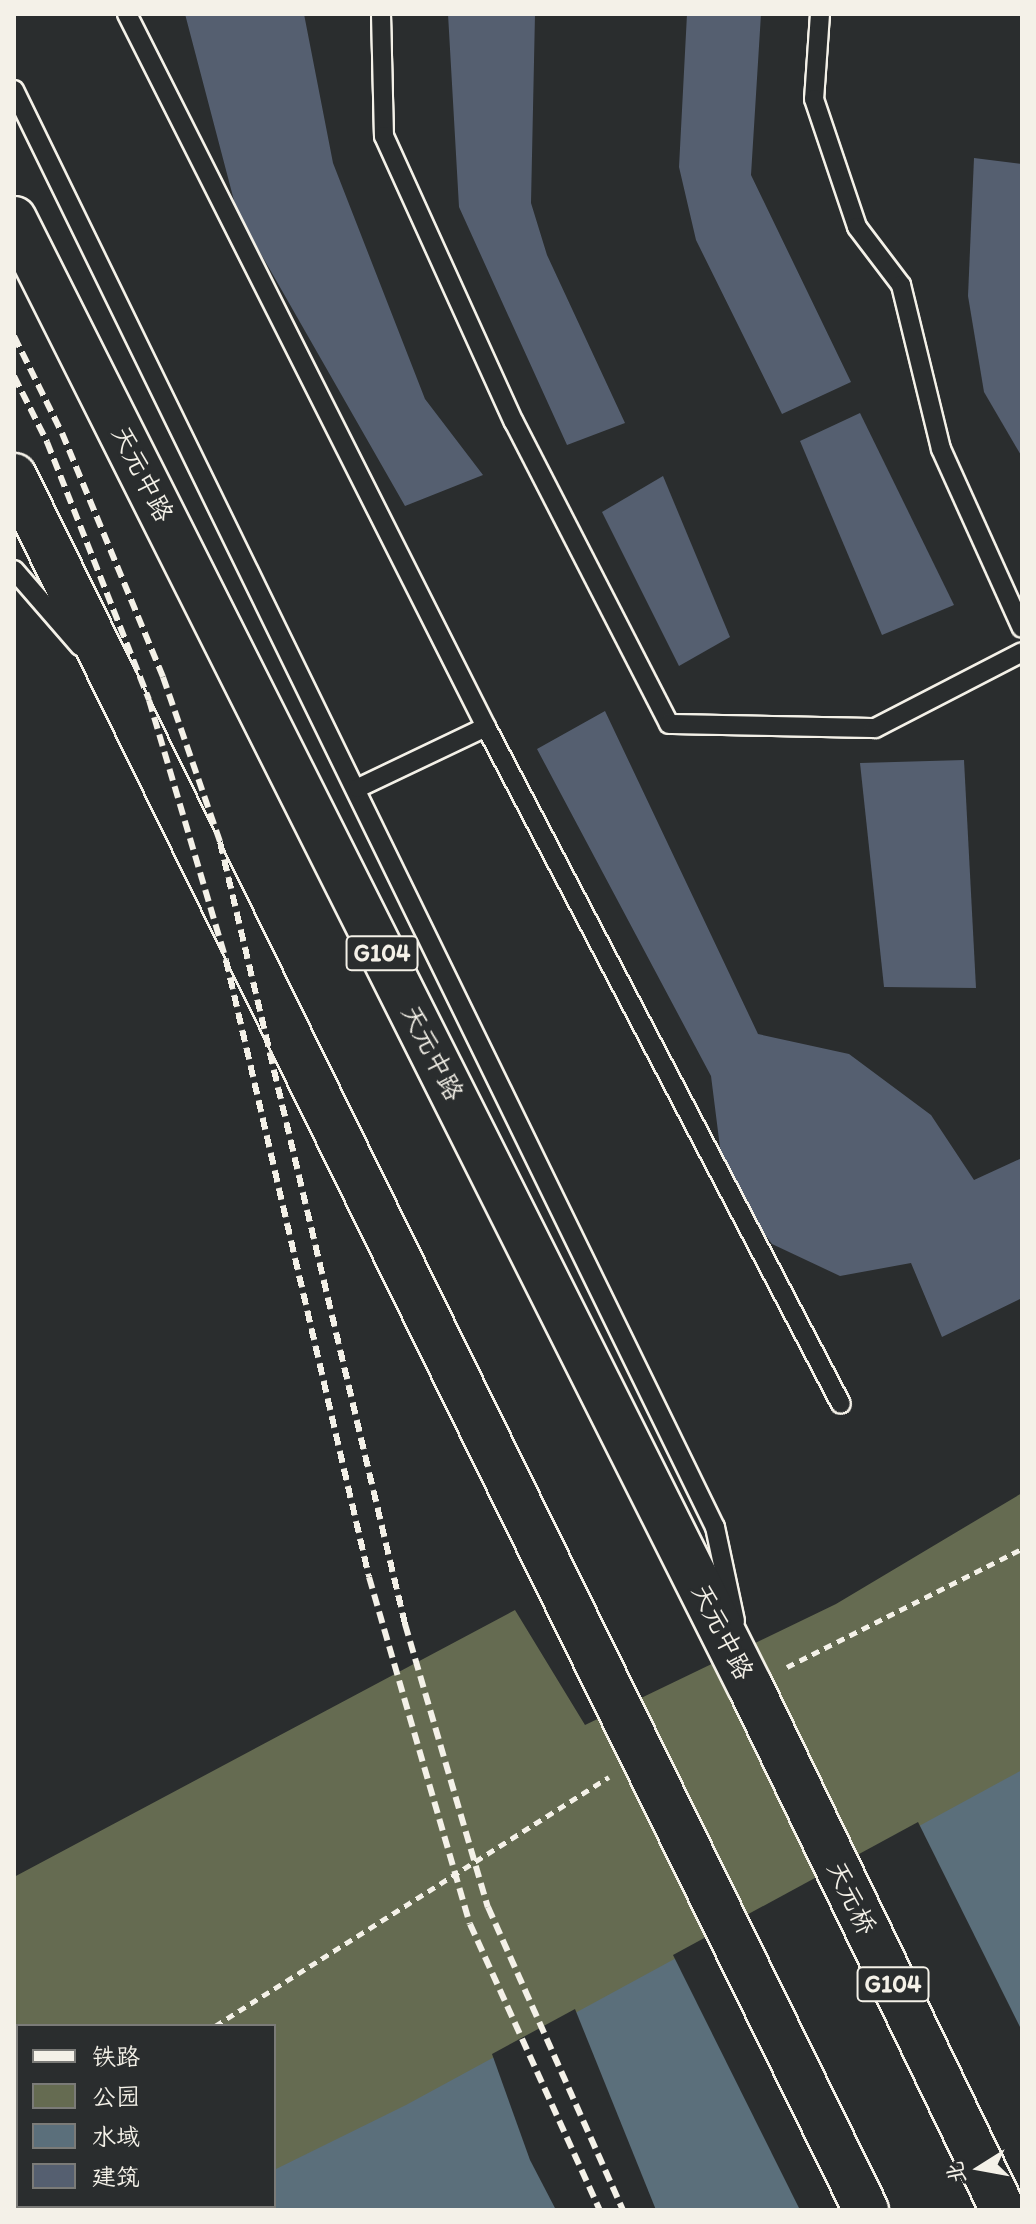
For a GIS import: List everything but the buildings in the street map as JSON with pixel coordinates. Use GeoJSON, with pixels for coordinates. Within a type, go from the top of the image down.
{"type":"FeatureCollection","features":[{"type":"Feature","properties":{"kind":"highway","name":"天元中路"},"geometry":{"type":"LineString","coordinates":[[14,219],[750,1686],[783,1759]]}},
{"type":"Feature","properties":{"kind":"highway"},"geometry":{"type":"LineString","coordinates":[[14,476],[482,1422],[641,1758],[866,2210]]}},
{"type":"Feature","properties":{"kind":"highway","name":"天元桥"},"geometry":{"type":"LineString","coordinates":[[783,1759],[1003,2210]]}},
{"type":"Feature","properties":{"kind":"lane"},"geometry":{"type":"LineString","coordinates":[[127,14],[486,727],[841,1404]]}},
{"type":"Feature","properties":{"kind":"lane"},"geometry":{"type":"LineString","coordinates":[[381,14],[384,136],[514,422],[669,724],[875,728],[1022,652]]}},
{"type":"Feature","properties":{"kind":"lane"},"geometry":{"type":"LineString","coordinates":[[820,14],[814,99],[857,227],[901,285],[941,449],[1022,628]]}},
{"type":"Feature","properties":{"kind":"lane"},"geometry":{"type":"LineString","coordinates":[[14,90],[358,788],[715,1527],[750,1686]]}},
{"type":"Feature","properties":{"kind":"lane"},"geometry":{"type":"LineString","coordinates":[[14,570],[116,686]]}},
{"type":"Feature","properties":{"kind":"lane"},"geometry":{"type":"LineString","coordinates":[[358,788],[486,727]]}},
{"type":"Feature","properties":{"kind":"path"},"geometry":{"type":"LineString","coordinates":[[750,1686],[1022,1549]]}},
{"type":"Feature","properties":{"kind":"path"},"geometry":{"type":"LineString","coordinates":[[218,2024],[641,1758]]}},
{"type":"Feature","properties":{"kind":"green space"},"geometry":{"type":"Polygon","coordinates":[[[1022,1493],[1022,2210],[14,2210],[14,1877],[515,1610],[585,1725],[836,1604],[1022,1493]]]}},
{"type":"Feature","properties":{"kind":"water"},"geometry":{"type":"Polygon","coordinates":[[[1022,1770],[1022,2210],[193,2210],[276,2208],[276,2169],[406,2105],[1022,1770]]]}},
{"type":"Feature","properties":{"kind":"pier"},"geometry":{"type":"Polygon","coordinates":[[[918,1822],[1022,2031],[1022,2210],[800,2210],[673,1955],[918,1822]]]}},
{"type":"Feature","properties":{"kind":"pier"},"geometry":{"type":"Polygon","coordinates":[[[575,2009],[656,2210],[556,2210],[530,2160],[492,2054],[575,2009]]]}},
{"type":"Feature","properties":{"kind":"railway"},"geometry":{"type":"LineString","coordinates":[[14,336],[62,433],[163,677],[220,842],[405,1624],[488,1907],[623,2210]]}},
{"type":"Feature","properties":{"kind":"railway"},"geometry":{"type":"LineString","coordinates":[[14,376],[47,442],[149,700],[226,960],[369,1577],[470,1924],[600,2210]]}}]}
